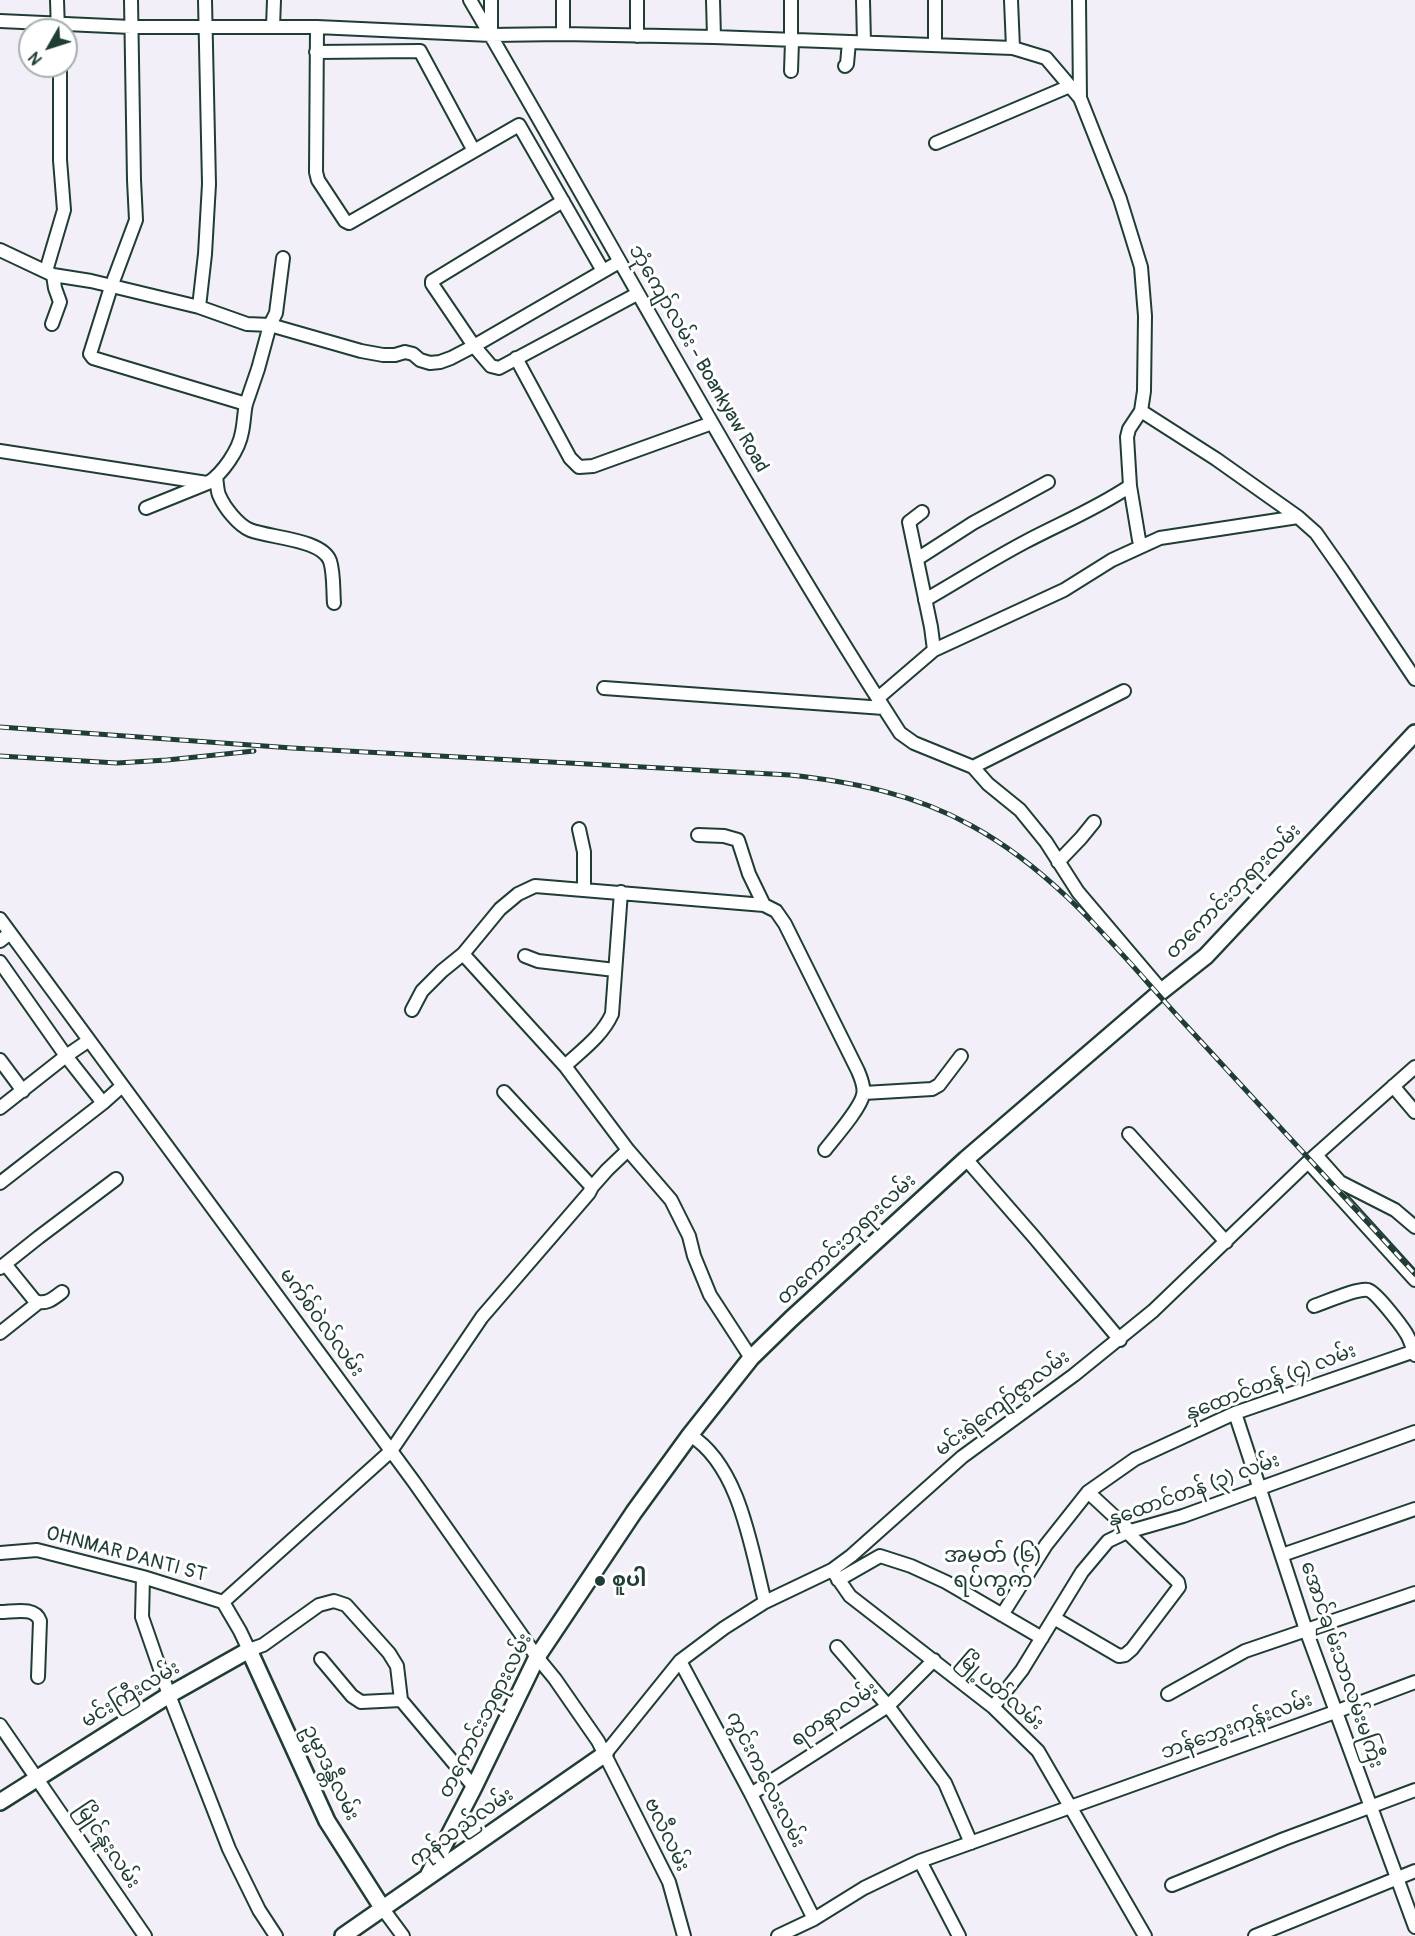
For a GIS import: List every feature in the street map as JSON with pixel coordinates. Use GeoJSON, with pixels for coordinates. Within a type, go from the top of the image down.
{"type":"FeatureCollection","features":[{"type":"Feature","properties":{"kind":"main road","name":"တကောင်းဘုရားလမ်း"},"geometry":{"type":"LineString","coordinates":[[428,1876],[537,1657],[634,1512],[690,1435],[751,1358],[966,1159],[1162,991],[1206,957],[1415,733]]}},
{"type":"Feature","properties":{"kind":"main road","name":"မင်းကြီးလမ်း"},"geometry":{"type":"LineString","coordinates":[[0,1802],[169,1695],[249,1650]]}},
{"type":"Feature","properties":{"kind":"main road","name":"ဥမ္မာဒန္တီလမ်း"},"geometry":{"type":"LineString","coordinates":[[249,1650],[327,1821],[383,1909]]}},
{"type":"Feature","properties":{"kind":"main road","name":"ကုန်သည်လမ်း"},"geometry":{"type":"LineString","coordinates":[[343,1936],[605,1754]]}},
{"type":"Feature","properties":{"kind":"street"},"geometry":{"type":"LineString","coordinates":[[57,0],[58,18]]}},
{"type":"Feature","properties":{"kind":"street"},"geometry":{"type":"LineString","coordinates":[[130,0],[136,220],[111,286],[90,354],[93,358],[246,404]]}},
{"type":"Feature","properties":{"kind":"street"},"geometry":{"type":"LineString","coordinates":[[199,308],[206,254],[209,184],[206,0]]}},
{"type":"Feature","properties":{"kind":"street"},"geometry":{"type":"LineString","coordinates":[[273,0],[273,27]]}},
{"type":"Feature","properties":{"kind":"street","name":"ဘုံကျော်လမ်း - Boankyaw Road"},"geometry":{"type":"LineString","coordinates":[[470,0],[712,423],[827,617],[900,733],[914,743],[973,767]]}},
{"type":"Feature","properties":{"kind":"street"},"geometry":{"type":"LineString","coordinates":[[491,0],[491,35]]}},
{"type":"Feature","properties":{"kind":"street"},"geometry":{"type":"LineString","coordinates":[[563,0],[563,34]]}},
{"type":"Feature","properties":{"kind":"street"},"geometry":{"type":"LineString","coordinates":[[637,0],[638,36]]}},
{"type":"Feature","properties":{"kind":"street"},"geometry":{"type":"LineString","coordinates":[[713,0],[714,37]]}},
{"type":"Feature","properties":{"kind":"street"},"geometry":{"type":"LineString","coordinates":[[791,0],[791,71]]}},
{"type":"Feature","properties":{"kind":"street"},"geometry":{"type":"LineString","coordinates":[[863,0],[864,42]]}},
{"type":"Feature","properties":{"kind":"street"},"geometry":{"type":"LineString","coordinates":[[935,0],[935,45]]}},
{"type":"Feature","properties":{"kind":"street"},"geometry":{"type":"LineString","coordinates":[[1011,0],[1013,48]]}},
{"type":"Feature","properties":{"kind":"street"},"geometry":{"type":"LineString","coordinates":[[1079,0],[1080,98]]}},
{"type":"Feature","properties":{"kind":"street"},"geometry":{"type":"LineString","coordinates":[[0,21],[18,23]]}},
{"type":"Feature","properties":{"kind":"street"},"geometry":{"type":"LineString","coordinates":[[78,27],[316,27],[491,35],[714,37],[1013,48],[1046,58],[1080,98],[1120,199],[1141,267],[1145,316],[1144,391],[1141,411],[1129,429],[1127,437],[1130,486],[1138,540],[1142,546]]}},
{"type":"Feature","properties":{"kind":"street"},"geometry":{"type":"LineString","coordinates":[[316,27],[316,172],[318,180],[347,223],[536,116]]}},
{"type":"Feature","properties":{"kind":"street"},"geometry":{"type":"LineString","coordinates":[[420,32],[420,51],[474,151]]}},
{"type":"Feature","properties":{"kind":"street"},"geometry":{"type":"LineString","coordinates":[[845,66],[849,42]]}},
{"type":"Feature","properties":{"kind":"street"},"geometry":{"type":"LineString","coordinates":[[316,52],[420,51]]}},
{"type":"Feature","properties":{"kind":"street"},"geometry":{"type":"LineString","coordinates":[[52,324],[60,302],[50,273],[64,210],[60,159],[60,78]]}},
{"type":"Feature","properties":{"kind":"street"},"geometry":{"type":"LineString","coordinates":[[936,143],[1070,86]]}},
{"type":"Feature","properties":{"kind":"street"},"geometry":{"type":"LineString","coordinates":[[519,125],[603,271]]}},
{"type":"Feature","properties":{"kind":"street"},"geometry":{"type":"LineString","coordinates":[[563,201],[432,281],[474,346],[494,368],[499,368],[637,294]]}},
{"type":"Feature","properties":{"kind":"street"},"geometry":{"type":"LineString","coordinates":[[0,250],[50,273],[199,308],[247,324],[270,325],[361,351],[383,355],[405,352],[430,363],[451,358],[474,346],[619,262]]}},
{"type":"Feature","properties":{"kind":"street"},"geometry":{"type":"LineString","coordinates":[[146,508],[212,480],[228,462],[242,435],[246,404],[270,325],[276,313],[283,258]]}},
{"type":"Feature","properties":{"kind":"street"},"geometry":{"type":"LineString","coordinates":[[516,358],[570,458],[579,467],[593,466],[712,423]]}},
{"type":"Feature","properties":{"kind":"street"},"geometry":{"type":"LineString","coordinates":[[1141,411],[1298,517],[1316,533],[1415,679]]}},
{"type":"Feature","properties":{"kind":"street"},"geometry":{"type":"LineString","coordinates":[[0,451],[212,480]]}},
{"type":"Feature","properties":{"kind":"street"},"geometry":{"type":"LineString","coordinates":[[212,480],[230,512],[247,529],[308,544],[326,555],[330,562],[334,603]]}},
{"type":"Feature","properties":{"kind":"street"},"geometry":{"type":"LineString","coordinates":[[917,559],[973,523],[1048,482]]}},
{"type":"Feature","properties":{"kind":"street"},"geometry":{"type":"LineString","coordinates":[[925,600],[1001,555],[1081,516],[1130,486]]}},
{"type":"Feature","properties":{"kind":"street"},"geometry":{"type":"LineString","coordinates":[[922,512],[909,522],[934,650]]}},
{"type":"Feature","properties":{"kind":"street"},"geometry":{"type":"LineString","coordinates":[[604,688],[881,703],[934,650],[1064,590],[1112,560],[1142,546],[1169,535],[1298,517]]}},
{"type":"Feature","properties":{"kind":"street"},"geometry":{"type":"LineString","coordinates":[[1124,691],[973,767],[988,784],[1020,810],[1033,824],[1099,918],[1162,991]]}},
{"type":"Feature","properties":{"kind":"street"},"geometry":{"type":"LineString","coordinates":[[1058,862],[1094,822]]}},
{"type":"Feature","properties":{"kind":"street"},"geometry":{"type":"LineString","coordinates":[[579,829],[584,852],[584,889]]}},
{"type":"Feature","properties":{"kind":"street"},"geometry":{"type":"LineString","coordinates":[[698,834],[724,836],[738,840],[749,874],[764,905]]}},
{"type":"Feature","properties":{"kind":"street"},"geometry":{"type":"LineString","coordinates":[[412,1010],[422,991],[463,954],[500,909],[518,894],[535,886],[764,905],[776,911],[785,924],[858,1071],[864,1093],[825,1150]]}},
{"type":"Feature","properties":{"kind":"street"},"geometry":{"type":"LineString","coordinates":[[565,1066],[607,1026],[612,1014],[621,892]]}},
{"type":"Feature","properties":{"kind":"street","name":"မက်စ်ဝဲလ်လမ်း"},"geometry":{"type":"LineString","coordinates":[[0,919],[391,1451],[561,1688],[605,1754]]}},
{"type":"Feature","properties":{"kind":"street"},"geometry":{"type":"LineString","coordinates":[[0,941],[10,933]]}},
{"type":"Feature","properties":{"kind":"street"},"geometry":{"type":"LineString","coordinates":[[463,954],[565,1066],[627,1150],[671,1200],[689,1236],[694,1256],[710,1295],[751,1358]]}},
{"type":"Feature","properties":{"kind":"street"},"geometry":{"type":"LineString","coordinates":[[525,956],[538,961],[615,970]]}},
{"type":"Feature","properties":{"kind":"street"},"geometry":{"type":"LineString","coordinates":[[0,962],[66,1056],[103,1103]]}},
{"type":"Feature","properties":{"kind":"street"},"geometry":{"type":"LineString","coordinates":[[0,1108],[88,1041]]}},
{"type":"Feature","properties":{"kind":"street"},"geometry":{"type":"LineString","coordinates":[[864,1093],[932,1089],[939,1085],[961,1056]]}},
{"type":"Feature","properties":{"kind":"street"},"geometry":{"type":"LineString","coordinates":[[0,1060],[23,1091]]}},
{"type":"Feature","properties":{"kind":"street","name":"မင်းရဲကျော်ဇွာလမ်း"},"geometry":{"type":"LineString","coordinates":[[605,1754],[680,1661],[724,1628],[765,1602],[835,1575],[851,1556],[962,1458],[1120,1340],[1312,1159],[1415,1067]]}},
{"type":"Feature","properties":{"kind":"street"},"geometry":{"type":"LineString","coordinates":[[0,1183],[122,1086]]}},
{"type":"Feature","properties":{"kind":"street"},"geometry":{"type":"LineString","coordinates":[[1393,1086],[1415,1112]]}},
{"type":"Feature","properties":{"kind":"street"},"geometry":{"type":"LineString","coordinates":[[504,1092],[592,1187]]}},
{"type":"Feature","properties":{"kind":"street"},"geometry":{"type":"LineString","coordinates":[[1129,1134],[1226,1242]]}},
{"type":"Feature","properties":{"kind":"street"},"geometry":{"type":"LineString","coordinates":[[222,1602],[391,1451],[482,1317],[592,1187],[627,1150]]}},
{"type":"Feature","properties":{"kind":"street"},"geometry":{"type":"LineString","coordinates":[[966,1159],[1035,1237],[1120,1340]]}},
{"type":"Feature","properties":{"kind":"street"},"geometry":{"type":"LineString","coordinates":[[1312,1159],[1340,1182],[1395,1209],[1415,1227]]}},
{"type":"Feature","properties":{"kind":"street"},"geometry":{"type":"LineString","coordinates":[[1312,1159],[1415,1280]]}},
{"type":"Feature","properties":{"kind":"street"},"geometry":{"type":"LineString","coordinates":[[62,1292],[51,1301],[39,1302],[31,1298],[3,1266],[116,1179]]}},
{"type":"Feature","properties":{"kind":"street"},"geometry":{"type":"LineString","coordinates":[[1314,1306],[1359,1291],[1372,1291],[1407,1335],[1415,1352]]}},
{"type":"Feature","properties":{"kind":"street"},"geometry":{"type":"LineString","coordinates":[[0,1333],[39,1302]]}},
{"type":"Feature","properties":{"kind":"street","name":"နှထောင်တန် (၄) လမ်း"},"geometry":{"type":"LineString","coordinates":[[1002,1615],[1047,1545],[1088,1492],[1135,1459],[1235,1413],[1415,1352]]}},
{"type":"Feature","properties":{"kind":"street","name":"အောင်ချမ်းသာလမ်းမကြီး"},"geometry":{"type":"LineString","coordinates":[[1235,1413],[1306,1630],[1415,1928]]}},
{"type":"Feature","properties":{"kind":"street","name":"နှထောင်တန် (၃) လမ်း"},"geometry":{"type":"LineString","coordinates":[[993,1707],[1022,1671],[1082,1572],[1108,1541],[1415,1431]]}},
{"type":"Feature","properties":{"kind":"street"},"geometry":{"type":"LineString","coordinates":[[690,1435],[719,1461],[740,1508],[765,1602]]}},
{"type":"Feature","properties":{"kind":"street"},"geometry":{"type":"LineString","coordinates":[[1054,1618],[1119,1656],[1125,1655],[1179,1587],[1178,1582],[1088,1492]]}},
{"type":"Feature","properties":{"kind":"street"},"geometry":{"type":"LineString","coordinates":[[1282,1554],[1415,1509]]}},
{"type":"Feature","properties":{"kind":"street","name":"OHNMAR DANTI ST"},"geometry":{"type":"LineString","coordinates":[[0,1553],[37,1550],[143,1577],[222,1602],[249,1650]]}},
{"type":"Feature","properties":{"kind":"street"},"geometry":{"type":"LineString","coordinates":[[835,1575],[880,1557],[911,1566],[946,1582],[1042,1638]]}},
{"type":"Feature","properties":{"kind":"street","name":"မြို့ပတ်လမ်း"},"geometry":{"type":"LineString","coordinates":[[835,1575],[850,1596],[993,1707],[1038,1751],[1145,1936]]}},
{"type":"Feature","properties":{"kind":"street"},"geometry":{"type":"LineString","coordinates":[[143,1577],[142,1617],[169,1695],[229,1849],[259,1910],[276,1936]]}},
{"type":"Feature","properties":{"kind":"street"},"geometry":{"type":"LineString","coordinates":[[1168,1694],[1245,1652],[1415,1593]]}},
{"type":"Feature","properties":{"kind":"street"},"geometry":{"type":"LineString","coordinates":[[249,1650],[263,1645],[319,1605],[334,1601],[346,1605],[389,1653],[397,1666],[401,1700],[474,1787]]}},
{"type":"Feature","properties":{"kind":"street"},"geometry":{"type":"LineString","coordinates":[[0,1612],[32,1611],[38,1616],[40,1621],[38,1677]]}},
{"type":"Feature","properties":{"kind":"street"},"geometry":{"type":"LineString","coordinates":[[837,1647],[888,1706],[945,1783],[971,1843]]}},
{"type":"Feature","properties":{"kind":"street"},"geometry":{"type":"LineString","coordinates":[[321,1659],[352,1696],[361,1702],[401,1700]]}},
{"type":"Feature","properties":{"kind":"street","name":"ရတနာလမ်း"},"geometry":{"type":"LineString","coordinates":[[752,1794],[888,1706],[934,1660]]}},
{"type":"Feature","properties":{"kind":"street","name":"ကွင်းကလေးလမ်း"},"geometry":{"type":"LineString","coordinates":[[680,1661],[752,1794],[814,1919]]}},
{"type":"Feature","properties":{"kind":"street","name":"ဘန်ဘွေးကုန်းလမ်း"},"geometry":{"type":"LineString","coordinates":[[778,1936],[814,1919],[864,1888],[920,1861],[1415,1682]]}},
{"type":"Feature","properties":{"kind":"street","name":"မြိုင်နူးလမ်း"},"geometry":{"type":"LineString","coordinates":[[0,1725],[144,1936]]}},
{"type":"Feature","properties":{"kind":"street","name":"ဗလီလမ်း"},"geometry":{"type":"LineString","coordinates":[[605,1754],[669,1882],[684,1936]]}},
{"type":"Feature","properties":{"kind":"street"},"geometry":{"type":"LineString","coordinates":[[1172,1885],[1284,1839],[1415,1790]]}},
{"type":"Feature","properties":{"kind":"street"},"geometry":{"type":"LineString","coordinates":[[920,1861],[959,1936]]}},
{"type":"Feature","properties":{"kind":"street"},"geometry":{"type":"LineString","coordinates":[[1255,1936],[1415,1870]]}},
{"type":"Feature","properties":{"kind":"street"},"geometry":{"type":"LineString","coordinates":[[383,1909],[403,1936]]}},
{"type":"Feature","properties":{"kind":"railway"},"geometry":{"type":"LineString","coordinates":[[0,727],[292,748],[790,775],[837,781],[883,791],[928,806],[972,826],[1003,845],[1060,890],[1111,942],[1415,1274]]}},
{"type":"Feature","properties":{"kind":"railway"},"geometry":{"type":"LineString","coordinates":[[0,756],[117,763],[254,751]]}},
{"type":"Feature","properties":{"kind":"place","name":"စူပါ"},"geometry":{"type":"Point","coordinates":[600,1581]}},
{"type":"Feature","properties":{"kind":"district","name":"အမှတ် (၆) ရပ်ကွက်"},"geometry":{"type":"Point","coordinates":[993,1568]}}]}
